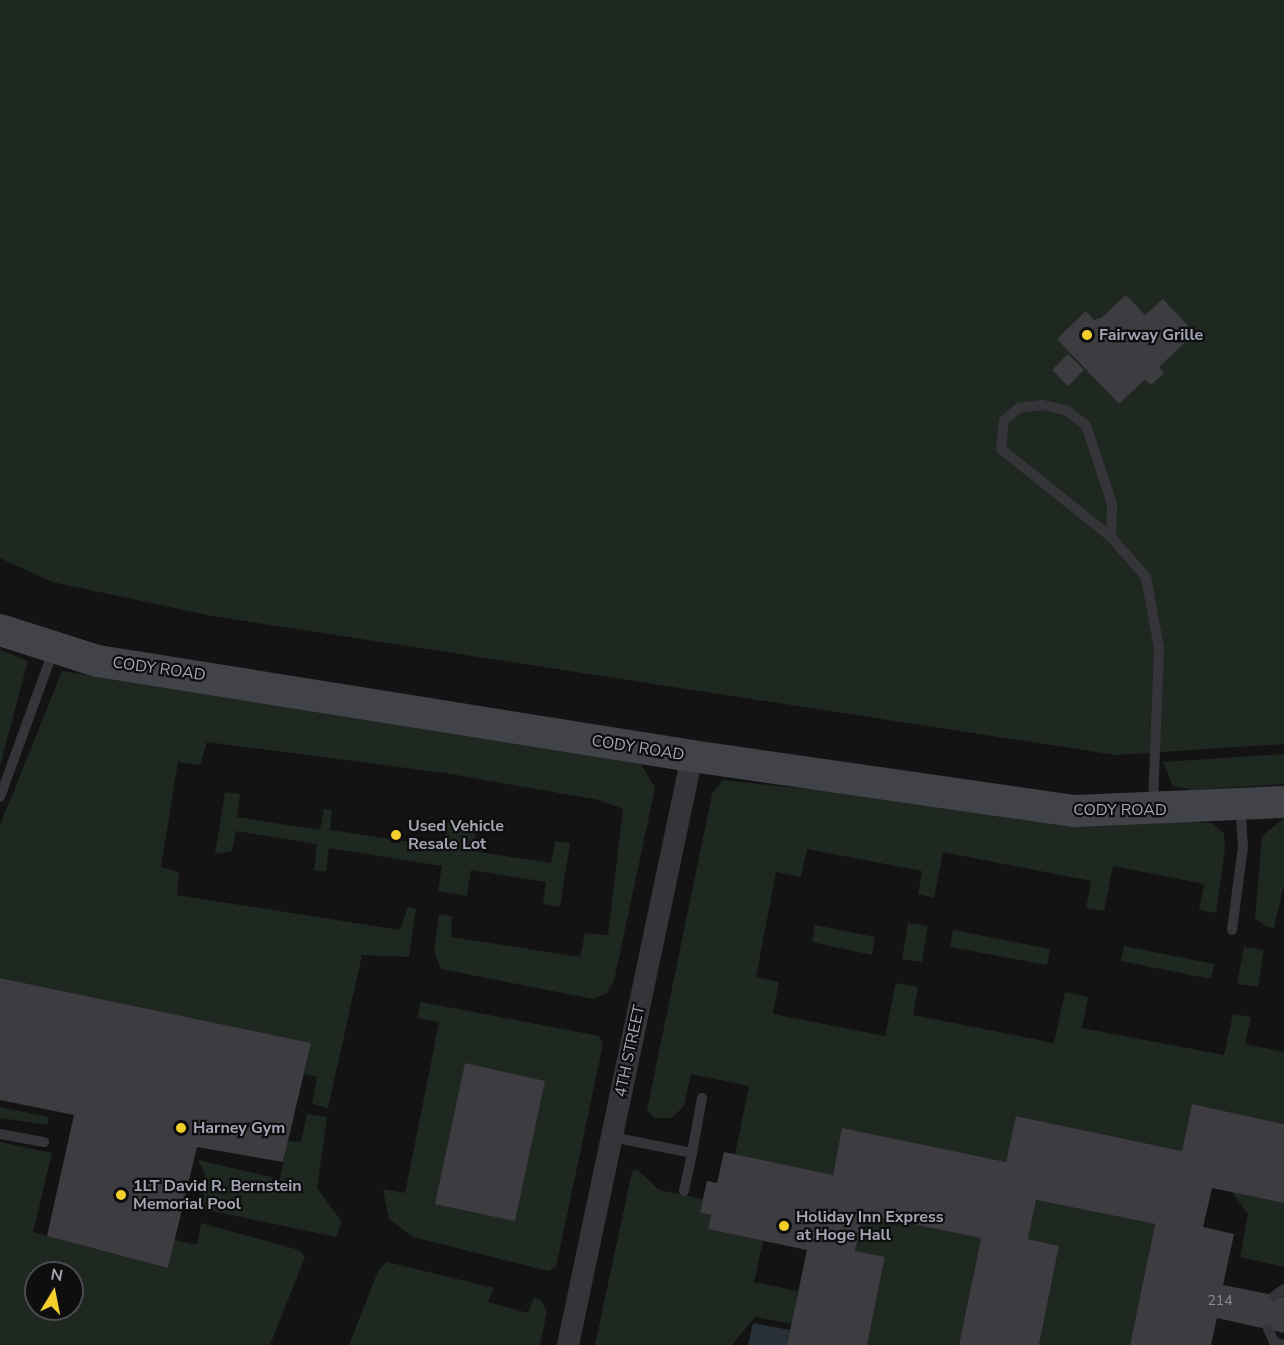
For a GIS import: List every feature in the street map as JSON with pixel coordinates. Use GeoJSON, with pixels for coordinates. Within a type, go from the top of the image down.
{"type":"FeatureCollection","features":[{"type":"Feature","properties":{"kind":"street","name":"CODY ROAD"},"geometry":{"type":"LineString","coordinates":[[0,630],[54,650],[692,756],[1076,811],[1154,811],[1284,802]]}},
{"type":"Feature","properties":{"kind":"street","name":"4TH STREET"},"geometry":{"type":"LineString","coordinates":[[568,1345],[692,756]]}},
{"type":"Feature","properties":{"kind":"lane"},"geometry":{"type":"LineString","coordinates":[[1111,537],[1112,504],[1086,425],[1066,410],[1042,405],[1019,408],[1004,420],[1001,449],[1111,537],[1146,577],[1155,604],[1154,811]]}},
{"type":"Feature","properties":{"kind":"lane"},"geometry":{"type":"LineString","coordinates":[[0,796],[54,650]]}},
{"type":"Feature","properties":{"kind":"lane"},"geometry":{"type":"LineString","coordinates":[[1232,930],[1243,846],[1240,805]]}},
{"type":"Feature","properties":{"kind":"lane"},"geometry":{"type":"LineString","coordinates":[[684,1191],[702,1098]]}},
{"type":"Feature","properties":{"kind":"lane"},"geometry":{"type":"LineString","coordinates":[[0,1134],[44,1142]]}},
{"type":"Feature","properties":{"kind":"lane"},"geometry":{"type":"LineString","coordinates":[[612,1137],[692,1153]]}},
{"type":"Feature","properties":{"kind":"lane"},"geometry":{"type":"LineString","coordinates":[[1274,1296],[1284,1289]]}},
{"type":"Feature","properties":{"kind":"lane"},"geometry":{"type":"LineString","coordinates":[[1268,1329],[1274,1342],[1284,1345]]}},
{"type":"Feature","properties":{"kind":"shaded area"},"geometry":{"type":"Polygon","coordinates":[[[0,0],[1284,0],[1284,744],[1116,755],[212,616],[52,582],[0,558],[0,0]]]}},
{"type":"Feature","properties":{"kind":"shaded area"},"geometry":{"type":"Polygon","coordinates":[[[0,650],[28,661],[0,766],[0,650]]]}},
{"type":"Feature","properties":{"kind":"shaded area"},"geometry":{"type":"Polygon","coordinates":[[[62,671],[639,760],[655,788],[614,981],[606,994],[593,999],[441,969],[434,951],[439,914],[452,916],[451,937],[580,957],[585,933],[608,935],[623,809],[599,800],[445,773],[207,742],[200,765],[178,762],[161,867],[179,872],[177,895],[400,930],[408,907],[416,909],[409,957],[362,955],[328,1108],[312,1104],[317,1077],[304,1074],[311,1043],[0,978],[0,825],[62,671]]]}},
{"type":"Feature","properties":{"kind":"shaded area"},"geometry":{"type":"Polygon","coordinates":[[[1284,754],[1284,784],[1192,790],[1173,786],[1163,762],[1284,754]]]}},
{"type":"Feature","properties":{"kind":"shaded area"},"geometry":{"type":"Polygon","coordinates":[[[723,780],[1020,812],[1212,823],[1224,833],[1225,848],[1216,913],[1199,910],[1204,884],[1113,866],[1104,911],[1086,908],[1091,881],[943,852],[934,898],[918,894],[922,871],[807,849],[801,877],[776,872],[756,977],[779,982],[773,1014],[885,1036],[896,983],[918,987],[913,1015],[1054,1043],[1065,992],[1088,997],[1082,1028],[1224,1055],[1233,1014],[1251,1017],[1245,1044],[1284,1052],[1284,1124],[1192,1104],[1182,1151],[1017,1116],[1006,1162],[842,1129],[833,1175],[735,1155],[749,1086],[691,1074],[684,1106],[672,1118],[654,1118],[647,1110],[712,794],[723,780]]]}},
{"type":"Feature","properties":{"kind":"shaded area"},"geometry":{"type":"Polygon","coordinates":[[[225,792],[240,794],[237,817],[320,830],[324,809],[332,810],[330,830],[444,847],[448,820],[477,825],[473,851],[551,863],[555,841],[570,843],[560,907],[543,904],[546,882],[471,870],[467,896],[438,891],[442,866],[329,848],[326,872],[314,870],[317,844],[236,831],[232,851],[215,854],[225,792]]]}},
{"type":"Feature","properties":{"kind":"shaded area"},"geometry":{"type":"Polygon","coordinates":[[[1284,818],[1284,884],[1274,928],[1255,919],[1262,836],[1284,818]]]}},
{"type":"Feature","properties":{"kind":"shaded area"},"geometry":{"type":"Polygon","coordinates":[[[908,923],[928,926],[922,962],[902,959],[908,923]]]}},
{"type":"Feature","properties":{"kind":"shaded area"},"geometry":{"type":"Polygon","coordinates":[[[815,925],[875,937],[872,955],[812,942],[815,925]]]}},
{"type":"Feature","properties":{"kind":"shaded area"},"geometry":{"type":"Polygon","coordinates":[[[953,930],[1050,949],[1047,965],[950,947],[953,930]]]}},
{"type":"Feature","properties":{"kind":"shaded area"},"geometry":{"type":"Polygon","coordinates":[[[1124,946],[1214,964],[1211,979],[1121,961],[1124,946]]]}},
{"type":"Feature","properties":{"kind":"shaded area"},"geometry":{"type":"Polygon","coordinates":[[[1244,947],[1264,950],[1258,987],[1237,984],[1244,947]]]}},
{"type":"Feature","properties":{"kind":"shaded area"},"geometry":{"type":"Polygon","coordinates":[[[421,1002],[599,1036],[603,1044],[556,1267],[548,1271],[413,1237],[389,1219],[383,1189],[405,1193],[439,1022],[417,1018],[421,1002]]]}},
{"type":"Feature","properties":{"kind":"shaded area"},"geometry":{"type":"Polygon","coordinates":[[[0,1107],[49,1117],[47,1125],[0,1118],[0,1107]]]}},
{"type":"Feature","properties":{"kind":"shaded area"},"geometry":{"type":"Polygon","coordinates":[[[307,1114],[327,1117],[317,1188],[342,1222],[336,1237],[203,1209],[205,1174],[198,1160],[280,1179],[288,1141],[301,1142],[307,1114]]]}},
{"type":"Feature","properties":{"kind":"shaded area"},"geometry":{"type":"Polygon","coordinates":[[[0,1142],[52,1153],[33,1232],[168,1268],[175,1240],[197,1245],[201,1223],[299,1250],[305,1257],[270,1345],[0,1345],[0,1142]]]}},
{"type":"Feature","properties":{"kind":"shaded area"},"geometry":{"type":"Polygon","coordinates":[[[637,1169],[659,1190],[703,1199],[700,1212],[711,1215],[708,1229],[763,1241],[754,1282],[798,1291],[792,1324],[755,1317],[732,1345],[595,1345],[632,1172],[637,1169]]]}},
{"type":"Feature","properties":{"kind":"shaded area"},"geometry":{"type":"Polygon","coordinates":[[[1232,1192],[1284,1203],[1284,1267],[1240,1257],[1248,1214],[1232,1192]]]}},
{"type":"Feature","properties":{"kind":"shaded area"},"geometry":{"type":"Polygon","coordinates":[[[1036,1200],[1155,1224],[1130,1345],[1039,1345],[1059,1246],[1028,1239],[1036,1200]]]}},
{"type":"Feature","properties":{"kind":"shaded area"},"geometry":{"type":"Polygon","coordinates":[[[863,1214],[981,1238],[959,1345],[867,1345],[885,1258],[855,1251],[863,1214]]]}},
{"type":"Feature","properties":{"kind":"shaded area"},"geometry":{"type":"Polygon","coordinates":[[[387,1262],[494,1288],[488,1302],[528,1313],[534,1297],[542,1301],[547,1312],[540,1345],[349,1345],[378,1271],[387,1262]]]}},
{"type":"Feature","properties":{"kind":"shaded area"},"geometry":{"type":"Polygon","coordinates":[[[753,1323],[790,1330],[787,1345],[748,1345],[753,1323]]]}},
{"type":"Feature","properties":{"kind":"building"},"geometry":{"type":"Polygon","coordinates":[[[1126,295],[1145,315],[1163,299],[1195,333],[1159,367],[1164,373],[1151,385],[1145,379],[1119,404],[1057,339],[1086,311],[1094,320],[1101,318],[1126,295]]]}},
{"type":"Feature","properties":{"kind":"building"},"geometry":{"type":"Polygon","coordinates":[[[1068,354],[1084,370],[1068,386],[1052,370],[1068,354]]]}},
{"type":"Feature","properties":{"kind":"building","name":"Harney Gym"},"geometry":{"type":"Polygon","coordinates":[[[0,978],[311,1043],[283,1162],[197,1147],[168,1268],[47,1236],[74,1115],[0,1100],[0,978]]]}},
{"type":"Feature","properties":{"kind":"building"},"geometry":{"type":"Polygon","coordinates":[[[465,1063],[545,1081],[515,1221],[435,1204],[465,1063]]]}},
{"type":"Feature","properties":{"kind":"building","name":"Holiday Inn Express at Hoge Hall"},"geometry":{"type":"Polygon","coordinates":[[[1192,1104],[1284,1124],[1284,1203],[1212,1188],[1203,1227],[1234,1234],[1223,1285],[1284,1297],[1284,1333],[1217,1318],[1211,1345],[1130,1345],[1155,1224],[1036,1200],[1028,1239],[1059,1246],[1039,1345],[959,1345],[981,1238],[863,1214],[855,1251],[885,1257],[867,1345],[787,1345],[807,1250],[708,1229],[711,1215],[700,1212],[707,1181],[717,1183],[724,1152],[833,1175],[842,1128],[1006,1162],[1016,1116],[1182,1151],[1192,1104]]]}},
{"type":"Feature","properties":{"kind":"place","name":"Fairway Grille"},"geometry":{"type":"Point","coordinates":[1087,335]}},
{"type":"Feature","properties":{"kind":"place","name":"Used Vehicle Resale Lot"},"geometry":{"type":"Point","coordinates":[396,835]}},
{"type":"Feature","properties":{"kind":"place","name":"Harney Gym"},"geometry":{"type":"Point","coordinates":[181,1128]}},
{"type":"Feature","properties":{"kind":"place","name":"1LT David R. Bernstein Memorial Pool"},"geometry":{"type":"Point","coordinates":[121,1195]}},
{"type":"Feature","properties":{"kind":"place","name":"Holiday Inn Express at Hoge Hall"},"geometry":{"type":"Point","coordinates":[784,1226]}}]}
